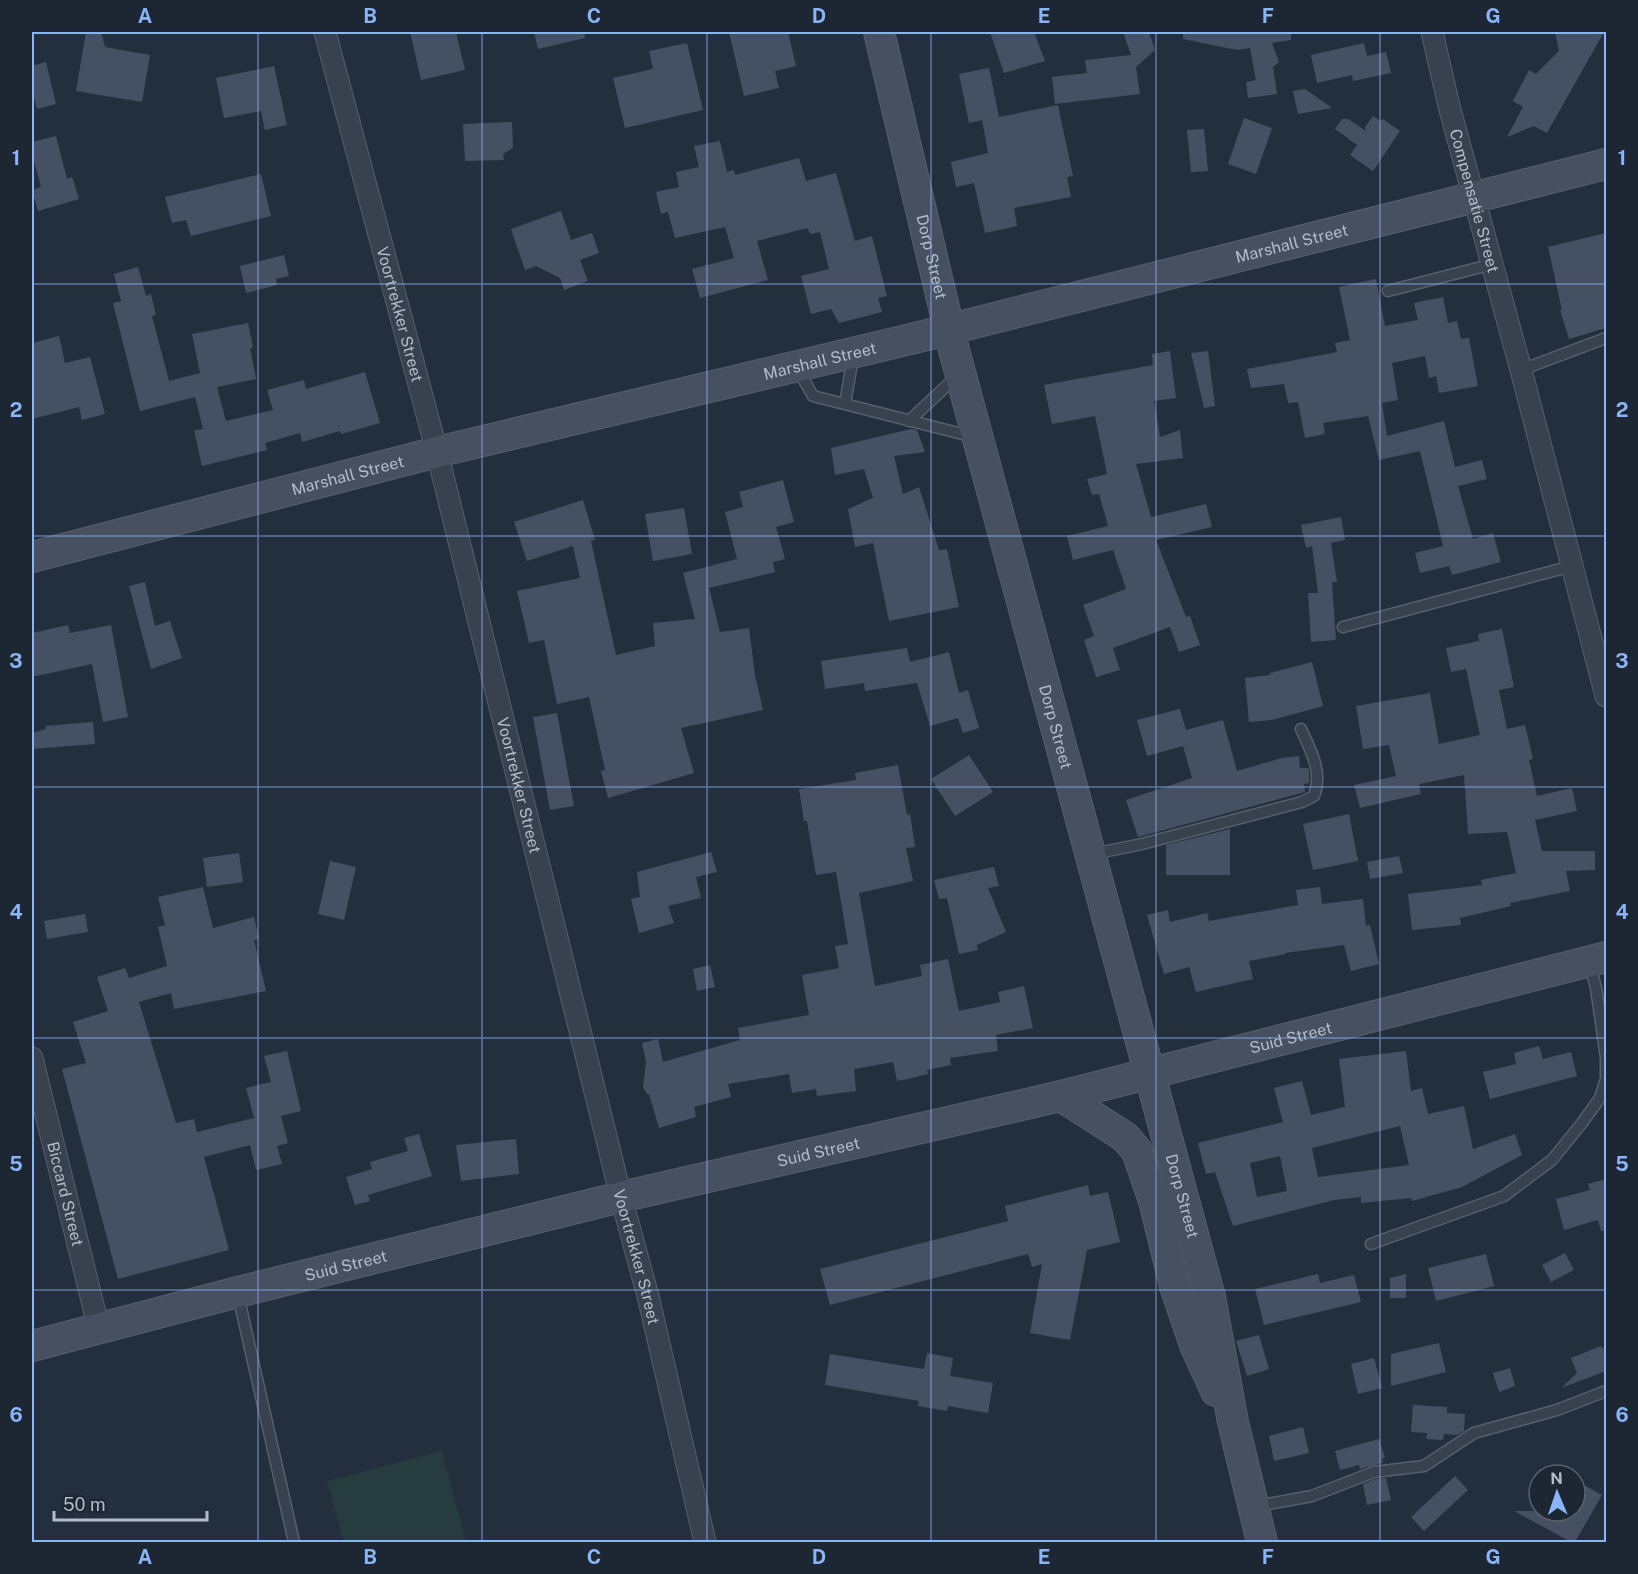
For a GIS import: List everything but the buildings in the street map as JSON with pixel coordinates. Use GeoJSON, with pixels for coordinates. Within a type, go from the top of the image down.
{"type":"FeatureCollection","features":[{"type":"Feature","properties":{"kind":"street","name":"Voortrekker Street"},"geometry":{"type":"LineString","coordinates":[[325,32],[437,452],[621,1197],[648,1296],[705,1542]]}},
{"type":"Feature","properties":{"kind":"street","name":"Dorp Street"},"geometry":{"type":"LineString","coordinates":[[879,32],[948,330],[1210,1297],[1233,1422],[1262,1542]]}},
{"type":"Feature","properties":{"kind":"street","name":"Compensatie Street"},"geometry":{"type":"LineString","coordinates":[[1432,32],[1449,106],[1572,566],[1604,675],[1606,696]]}},
{"type":"Feature","properties":{"kind":"street","name":"Marshall Street"},"geometry":{"type":"LineString","coordinates":[[32,557],[437,452],[948,330],[1606,164]]}},
{"type":"Feature","properties":{"kind":"street","name":"Suid Street"},"geometry":{"type":"LineString","coordinates":[[32,1346],[238,1292],[621,1197],[1061,1096],[1598,959]]}},
{"type":"Feature","properties":{"kind":"street","name":"Biccard Street"},"geometry":{"type":"LineString","coordinates":[[32,1058],[99,1329]]}},
{"type":"Feature","properties":{"kind":"street","name":"Dorp Street"},"geometry":{"type":"LineString","coordinates":[[1061,1096],[1125,1137],[1137,1151],[1154,1201],[1175,1286],[1195,1345],[1233,1422]]}},
{"type":"Feature","properties":{"kind":"lane"},"geometry":{"type":"LineString","coordinates":[[1388,291],[1451,277],[1492,264]]}},
{"type":"Feature","properties":{"kind":"lane"},"geometry":{"type":"LineString","coordinates":[[1521,370],[1606,338]]}},
{"type":"Feature","properties":{"kind":"lane"},"geometry":{"type":"LineString","coordinates":[[845,404],[854,353]]}},
{"type":"Feature","properties":{"kind":"lane"},"geometry":{"type":"LineString","coordinates":[[796,366],[813,396],[978,438]]}},
{"type":"Feature","properties":{"kind":"lane"},"geometry":{"type":"LineString","coordinates":[[909,421],[960,373]]}},
{"type":"Feature","properties":{"kind":"lane"},"geometry":{"type":"LineString","coordinates":[[1343,627],[1572,566]]}},
{"type":"Feature","properties":{"kind":"lane"},"geometry":{"type":"LineString","coordinates":[[1090,855],[1142,844],[1302,802],[1314,796],[1319,783],[1313,757],[1301,729]]}},
{"type":"Feature","properties":{"kind":"lane"},"geometry":{"type":"LineString","coordinates":[[1371,1244],[1504,1196],[1552,1160],[1582,1123],[1600,1098],[1606,1079],[1606,1058],[1596,988],[1598,959]]}},
{"type":"Feature","properties":{"kind":"lane"},"geometry":{"type":"LineString","coordinates":[[238,1292],[294,1542]]}},
{"type":"Feature","properties":{"kind":"lane"},"geometry":{"type":"LineString","coordinates":[[1253,1507],[1312,1496],[1374,1472],[1425,1467],[1474,1433],[1557,1410],[1606,1390]]}},
{"type":"Feature","properties":{"kind":"green space"},"geometry":{"type":"Polygon","coordinates":[[[442,1451],[466,1542],[344,1542],[327,1481],[442,1451]]]}}]}
